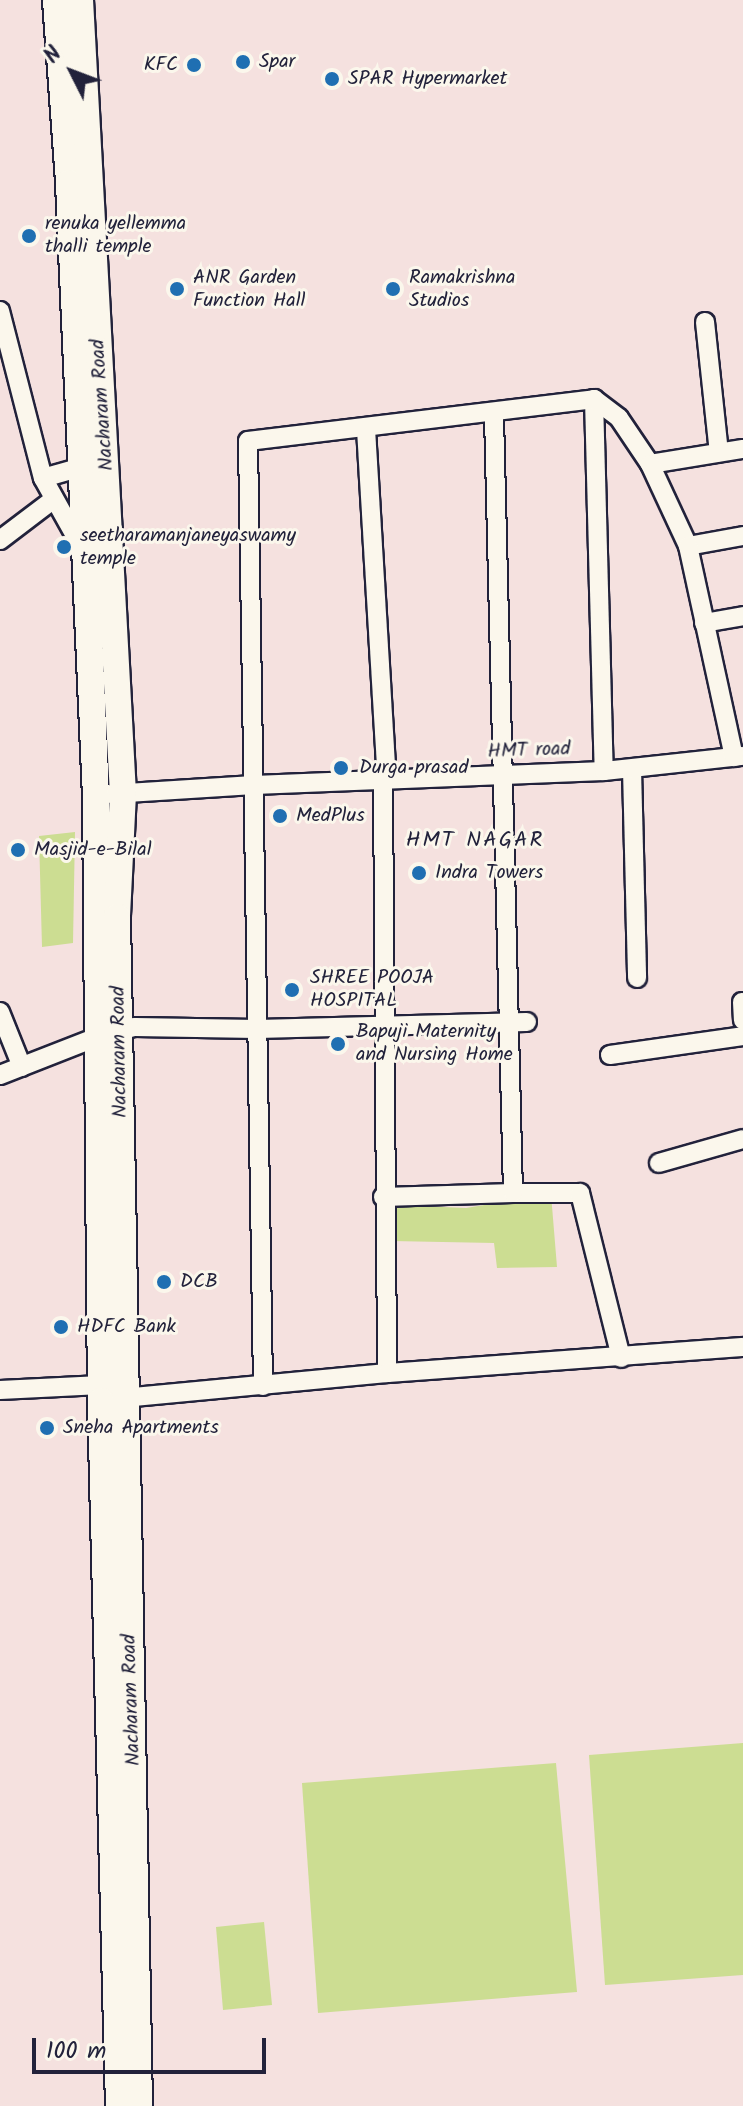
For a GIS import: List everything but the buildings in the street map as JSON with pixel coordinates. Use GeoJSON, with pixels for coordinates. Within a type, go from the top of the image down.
{"type":"FeatureCollection","features":[{"type":"Feature","properties":{"kind":"main road","name":"Nacharam Road"},"geometry":{"type":"LineString","coordinates":[[56,0],[80,218],[123,793],[109,1033]]}},
{"type":"Feature","properties":{"kind":"main road","name":"Nacharam Road"},"geometry":{"type":"LineString","coordinates":[[80,0],[79,468],[109,1033],[119,2106]]}},
{"type":"Feature","properties":{"kind":"main road","name":"Nacharam Road"},"geometry":{"type":"LineString","coordinates":[[112,1391],[134,1766],[139,2106]]}},
{"type":"Feature","properties":{"kind":"street"},"geometry":{"type":"LineString","coordinates":[[0,311],[43,478],[86,556]]}},
{"type":"Feature","properties":{"kind":"street"},"geometry":{"type":"LineString","coordinates":[[705,322],[719,452]]}},
{"type":"Feature","properties":{"kind":"street"},"geometry":{"type":"LineString","coordinates":[[594,399],[604,771]]}},
{"type":"Feature","properties":{"kind":"street"},"geometry":{"type":"LineString","coordinates":[[263,1386],[248,441],[594,399],[619,418],[650,464],[688,546],[738,756]]}},
{"type":"Feature","properties":{"kind":"street"},"geometry":{"type":"LineString","coordinates":[[494,413],[504,773],[518,1022],[513,1193]]}},
{"type":"Feature","properties":{"kind":"street"},"geometry":{"type":"LineString","coordinates":[[366,429],[385,780],[387,1023],[383,1197],[387,1373]]}},
{"type":"Feature","properties":{"kind":"street"},"geometry":{"type":"LineString","coordinates":[[650,464],[743,449]]}},
{"type":"Feature","properties":{"kind":"street"},"geometry":{"type":"LineString","coordinates":[[43,478],[79,468]]}},
{"type":"Feature","properties":{"kind":"street"},"geometry":{"type":"LineString","coordinates":[[0,540],[54,499]]}},
{"type":"Feature","properties":{"kind":"street"},"geometry":{"type":"LineString","coordinates":[[688,546],[743,536]]}},
{"type":"Feature","properties":{"kind":"street"},"geometry":{"type":"LineString","coordinates":[[704,623],[743,616]]}},
{"type":"Feature","properties":{"kind":"street","name":"HMT road"},"geometry":{"type":"LineString","coordinates":[[96,796],[254,785],[604,771],[738,756]]}},
{"type":"Feature","properties":{"kind":"street"},"geometry":{"type":"LineString","coordinates":[[632,769],[637,978]]}},
{"type":"Feature","properties":{"kind":"street"},"geometry":{"type":"LineString","coordinates":[[742,1002],[743,1020]]}},
{"type":"Feature","properties":{"kind":"street"},"geometry":{"type":"LineString","coordinates":[[0,1012],[22,1067]]}},
{"type":"Feature","properties":{"kind":"street"},"geometry":{"type":"LineString","coordinates":[[0,1075],[109,1033],[387,1023],[518,1022]]}},
{"type":"Feature","properties":{"kind":"street"},"geometry":{"type":"LineString","coordinates":[[610,1055],[743,1036]]}},
{"type":"Feature","properties":{"kind":"street"},"geometry":{"type":"LineString","coordinates":[[659,1163],[743,1139]]}},
{"type":"Feature","properties":{"kind":"street"},"geometry":{"type":"LineString","coordinates":[[383,1197],[580,1193],[621,1358]]}},
{"type":"Feature","properties":{"kind":"street"},"geometry":{"type":"LineString","coordinates":[[0,1390],[112,1391],[263,1386],[387,1373],[743,1347]]}},
{"type":"Feature","properties":{"kind":"green space"},"geometry":{"type":"Polygon","coordinates":[[[75,832],[73,943],[42,947],[39,836],[75,832]]]}},
{"type":"Feature","properties":{"kind":"green space"},"geometry":{"type":"Polygon","coordinates":[[[551,1194],[557,1267],[497,1268],[494,1243],[391,1241],[394,1205],[466,1208],[551,1194]]]}},
{"type":"Feature","properties":{"kind":"green space"},"geometry":{"type":"Polygon","coordinates":[[[743,1743],[743,1975],[605,1985],[589,1755],[743,1743]]]}},
{"type":"Feature","properties":{"kind":"green space"},"geometry":{"type":"Polygon","coordinates":[[[556,1763],[577,1992],[318,2013],[302,1783],[556,1763]]]}},
{"type":"Feature","properties":{"kind":"green space"},"geometry":{"type":"Polygon","coordinates":[[[264,1922],[272,2005],[223,2010],[216,1927],[264,1922]]]}},
{"type":"Feature","properties":{"kind":"place","name":"Spar"},"geometry":{"type":"Point","coordinates":[243,62]}},
{"type":"Feature","properties":{"kind":"place","name":"KFC"},"geometry":{"type":"Point","coordinates":[194,65]}},
{"type":"Feature","properties":{"kind":"place","name":"SPAR Hypermarket"},"geometry":{"type":"Point","coordinates":[332,79]}},
{"type":"Feature","properties":{"kind":"place","name":"renuka yellemma thalli temple"},"geometry":{"type":"Point","coordinates":[29,236]}},
{"type":"Feature","properties":{"kind":"place","name":"ANR Garden Function Hall"},"geometry":{"type":"Point","coordinates":[177,289]}},
{"type":"Feature","properties":{"kind":"place","name":"Ramakrishna Studios"},"geometry":{"type":"Point","coordinates":[393,289]}},
{"type":"Feature","properties":{"kind":"place","name":"seetharamanjaneyaswamy temple"},"geometry":{"type":"Point","coordinates":[64,547]}},
{"type":"Feature","properties":{"kind":"place","name":"Durga prasad"},"geometry":{"type":"Point","coordinates":[341,768]}},
{"type":"Feature","properties":{"kind":"place","name":"MedPlus"},"geometry":{"type":"Point","coordinates":[280,816]}},
{"type":"Feature","properties":{"kind":"place","name":"Masjid-e-Bilal"},"geometry":{"type":"Point","coordinates":[18,850]}},
{"type":"Feature","properties":{"kind":"place","name":"Indra Towers"},"geometry":{"type":"Point","coordinates":[419,873]}},
{"type":"Feature","properties":{"kind":"place","name":"SHREE POOJA HOSPITAL"},"geometry":{"type":"Point","coordinates":[292,990]}},
{"type":"Feature","properties":{"kind":"place","name":"Bapuji Maternity and Nursing Home"},"geometry":{"type":"Point","coordinates":[338,1044]}},
{"type":"Feature","properties":{"kind":"place","name":"DCB"},"geometry":{"type":"Point","coordinates":[164,1282]}},
{"type":"Feature","properties":{"kind":"place","name":"HDFC Bank"},"geometry":{"type":"Point","coordinates":[61,1327]}},
{"type":"Feature","properties":{"kind":"place","name":"Sneha Apartments"},"geometry":{"type":"Point","coordinates":[47,1428]}},
{"type":"Feature","properties":{"kind":"district","name":"HMT NAGAR"},"geometry":{"type":"Point","coordinates":[475,841]}}]}
